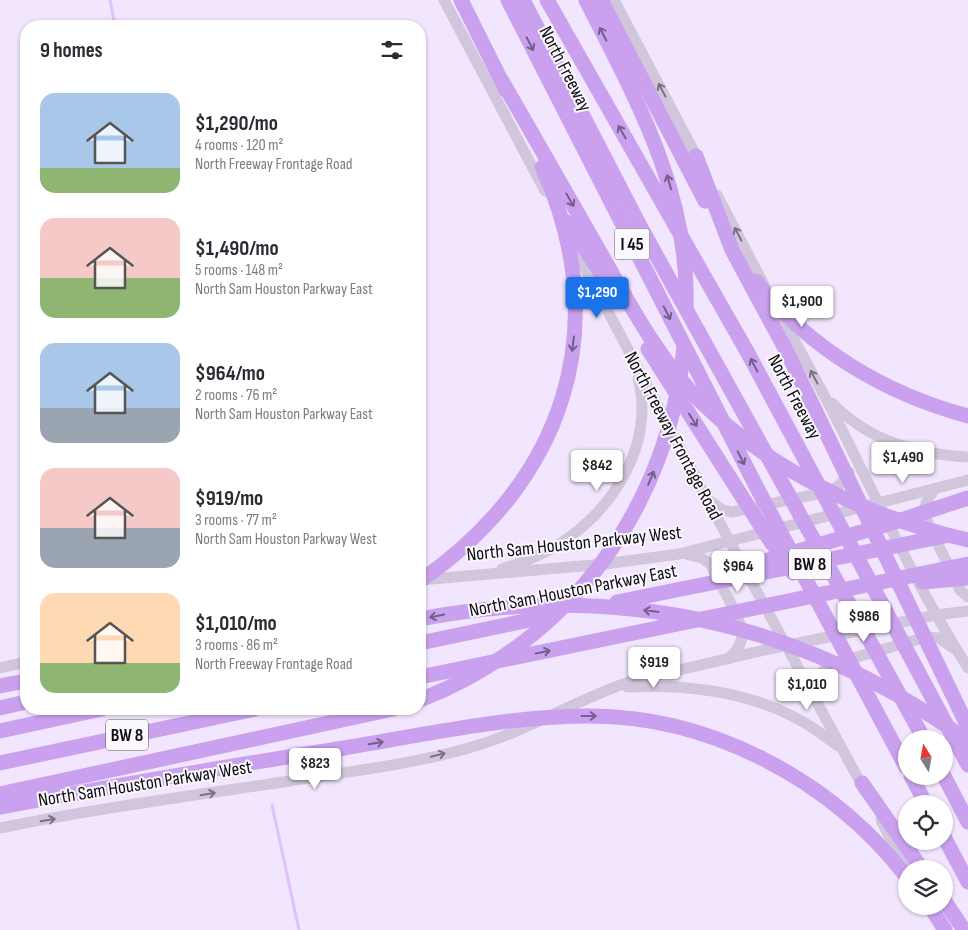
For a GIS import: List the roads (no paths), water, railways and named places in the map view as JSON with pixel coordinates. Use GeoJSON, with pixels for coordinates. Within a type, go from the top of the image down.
{"type":"FeatureCollection","features":[{"type":"Feature","properties":{"kind":"highway"},"geometry":{"type":"LineString","coordinates":[[426,576],[450,560],[479,534],[499,513],[536,461],[561,402],[574,340],[575,305],[573,274],[565,230],[546,178],[502,81],[461,0]]}},
{"type":"Feature","properties":{"kind":"highway","name":"North Freeway"},"geometry":{"type":"LineString","coordinates":[[508,0],[757,488],[898,752]]}},
{"type":"Feature","properties":{"kind":"highway","name":"North Freeway"},"geometry":{"type":"LineString","coordinates":[[523,0],[640,226],[919,730]]}},
{"type":"Feature","properties":{"kind":"highway","name":"North Freeway"},"geometry":{"type":"LineString","coordinates":[[548,0],[749,355],[968,765]]}},
{"type":"Feature","properties":{"kind":"highway"},"geometry":{"type":"LineString","coordinates":[[426,697],[459,682],[510,652],[565,605],[617,541],[645,494],[666,441],[673,413],[682,362],[687,297],[684,256],[678,218],[669,182],[657,147],[630,87],[586,0]]}},
{"type":"Feature","properties":{"kind":"highway"},"geometry":{"type":"LineString","coordinates":[[601,0],[704,200],[728,240],[764,291],[806,333],[838,358],[865,375],[904,394],[968,416]]}},
{"type":"Feature","properties":{"kind":"highway"},"geometry":{"type":"LineString","coordinates":[[502,81],[641,321],[672,367],[698,399],[756,448],[813,481],[890,518],[968,540]]}},
{"type":"Feature","properties":{"kind":"highway"},"geometry":{"type":"LineString","coordinates":[[696,156],[732,250],[788,354],[968,727]]}},
{"type":"Feature","properties":{"kind":"highway"},"geometry":{"type":"LineString","coordinates":[[535,173],[769,539],[830,625]]}},
{"type":"Feature","properties":{"kind":"highway"},"geometry":{"type":"LineString","coordinates":[[651,596],[968,498]]}},
{"type":"Feature","properties":{"kind":"highway","name":"North Sam Houston Parkway East"},"geometry":{"type":"LineString","coordinates":[[426,642],[968,532]]}},
{"type":"Feature","properties":{"kind":"highway","name":"BW 8"},"geometry":{"type":"LineString","coordinates":[[426,675],[968,564]]}},
{"type":"Feature","properties":{"kind":"highway"},"geometry":{"type":"LineString","coordinates":[[823,594],[968,578]]}},
{"type":"Feature","properties":{"kind":"highway"},"geometry":{"type":"LineString","coordinates":[[426,618],[506,606],[569,604],[651,611],[716,623],[790,646],[849,670],[923,710],[968,741]]}},
{"type":"Feature","properties":{"kind":"highway"},"geometry":{"type":"LineString","coordinates":[[0,686],[20,681]]}},
{"type":"Feature","properties":{"kind":"highway"},"geometry":{"type":"LineString","coordinates":[[0,708],[20,703]]}},
{"type":"Feature","properties":{"kind":"highway","name":"BW 8"},"geometry":{"type":"LineString","coordinates":[[0,731],[74,715]]}},
{"type":"Feature","properties":{"kind":"highway","name":"BW 8"},"geometry":{"type":"LineString","coordinates":[[0,763],[227,715]]}},
{"type":"Feature","properties":{"kind":"highway"},"geometry":{"type":"LineString","coordinates":[[0,794],[365,715]]}},
{"type":"Feature","properties":{"kind":"highway"},"geometry":{"type":"LineString","coordinates":[[0,807],[196,772],[485,726],[562,717],[608,716],[652,721],[707,735],[772,763],[803,781],[839,807],[890,855],[898,866]]}},
{"type":"Feature","properties":{"kind":"highway"},"geometry":{"type":"LineString","coordinates":[[862,784],[916,860]]}},
{"type":"Feature","properties":{"kind":"highway"},"geometry":{"type":"LineString","coordinates":[[949,785],[968,822]]}},
{"type":"Feature","properties":{"kind":"highway"},"geometry":{"type":"LineString","coordinates":[[951,850],[968,882]]}},
{"type":"Feature","properties":{"kind":"highway"},"geometry":{"type":"LineString","coordinates":[[953,914],[964,930]]}},
{"type":"Feature","properties":{"kind":"highway"},"geometry":{"type":"LineString","coordinates":[[934,915],[945,930]]}},
{"type":"Feature","properties":{"kind":"main road","name":"North Freeway Frontage Road"},"geometry":{"type":"LineString","coordinates":[[444,0],[706,498],[901,860]]}},
{"type":"Feature","properties":{"kind":"main road"},"geometry":{"type":"LineString","coordinates":[[614,0],[824,396],[936,615],[965,663]]}},
{"type":"Feature","properties":{"kind":"main road"},"geometry":{"type":"LineString","coordinates":[[487,574],[526,561],[558,546],[594,517],[612,495],[626,474],[640,437],[642,401],[634,362]]}},
{"type":"Feature","properties":{"kind":"main road"},"geometry":{"type":"LineString","coordinates":[[824,396],[855,424],[887,442],[935,454],[968,457]]}},
{"type":"Feature","properties":{"kind":"main road"},"geometry":{"type":"LineString","coordinates":[[706,498],[723,510],[732,512],[826,492],[844,482],[852,459],[850,446]]}},
{"type":"Feature","properties":{"kind":"main road"},"geometry":{"type":"LineString","coordinates":[[878,504],[968,480]]}},
{"type":"Feature","properties":{"kind":"main road"},"geometry":{"type":"LineString","coordinates":[[935,489],[924,507],[924,515],[960,590],[968,597]]}},
{"type":"Feature","properties":{"kind":"main road","name":"North Sam Houston Parkway West"},"geometry":{"type":"LineString","coordinates":[[426,579],[604,564],[679,554],[878,504]]}},
{"type":"Feature","properties":{"kind":"main road"},"geometry":{"type":"LineString","coordinates":[[679,554],[702,558],[710,565],[740,626],[742,639],[738,648],[728,659]]}},
{"type":"Feature","properties":{"kind":"main road"},"geometry":{"type":"LineString","coordinates":[[786,646],[968,610]]}},
{"type":"Feature","properties":{"kind":"main road"},"geometry":{"type":"LineString","coordinates":[[819,706],[815,691],[816,678],[830,665],[926,637],[934,637],[946,642],[965,663]]}},
{"type":"Feature","properties":{"kind":"main road","name":"North Sam Houston Parkway West"},"geometry":{"type":"LineString","coordinates":[[0,828],[272,783],[402,764],[472,747],[527,728],[610,689],[632,681],[786,646]]}},
{"type":"Feature","properties":{"kind":"main road"},"geometry":{"type":"LineString","coordinates":[[0,668],[20,663]]}},
{"type":"Feature","properties":{"kind":"main road"},"geometry":{"type":"LineString","coordinates":[[610,689],[651,686],[712,690],[744,696],[776,708],[806,723],[843,750]]}},
{"type":"Feature","properties":{"kind":"main road"},"geometry":{"type":"LineString","coordinates":[[932,915],[938,930]]}},
{"type":"Feature","properties":{"kind":"waterway"},"geometry":{"type":"LineString","coordinates":[[110,0],[114,20]]}},
{"type":"Feature","properties":{"kind":"waterway"},"geometry":{"type":"LineString","coordinates":[[272,805],[299,930]]}}]}
